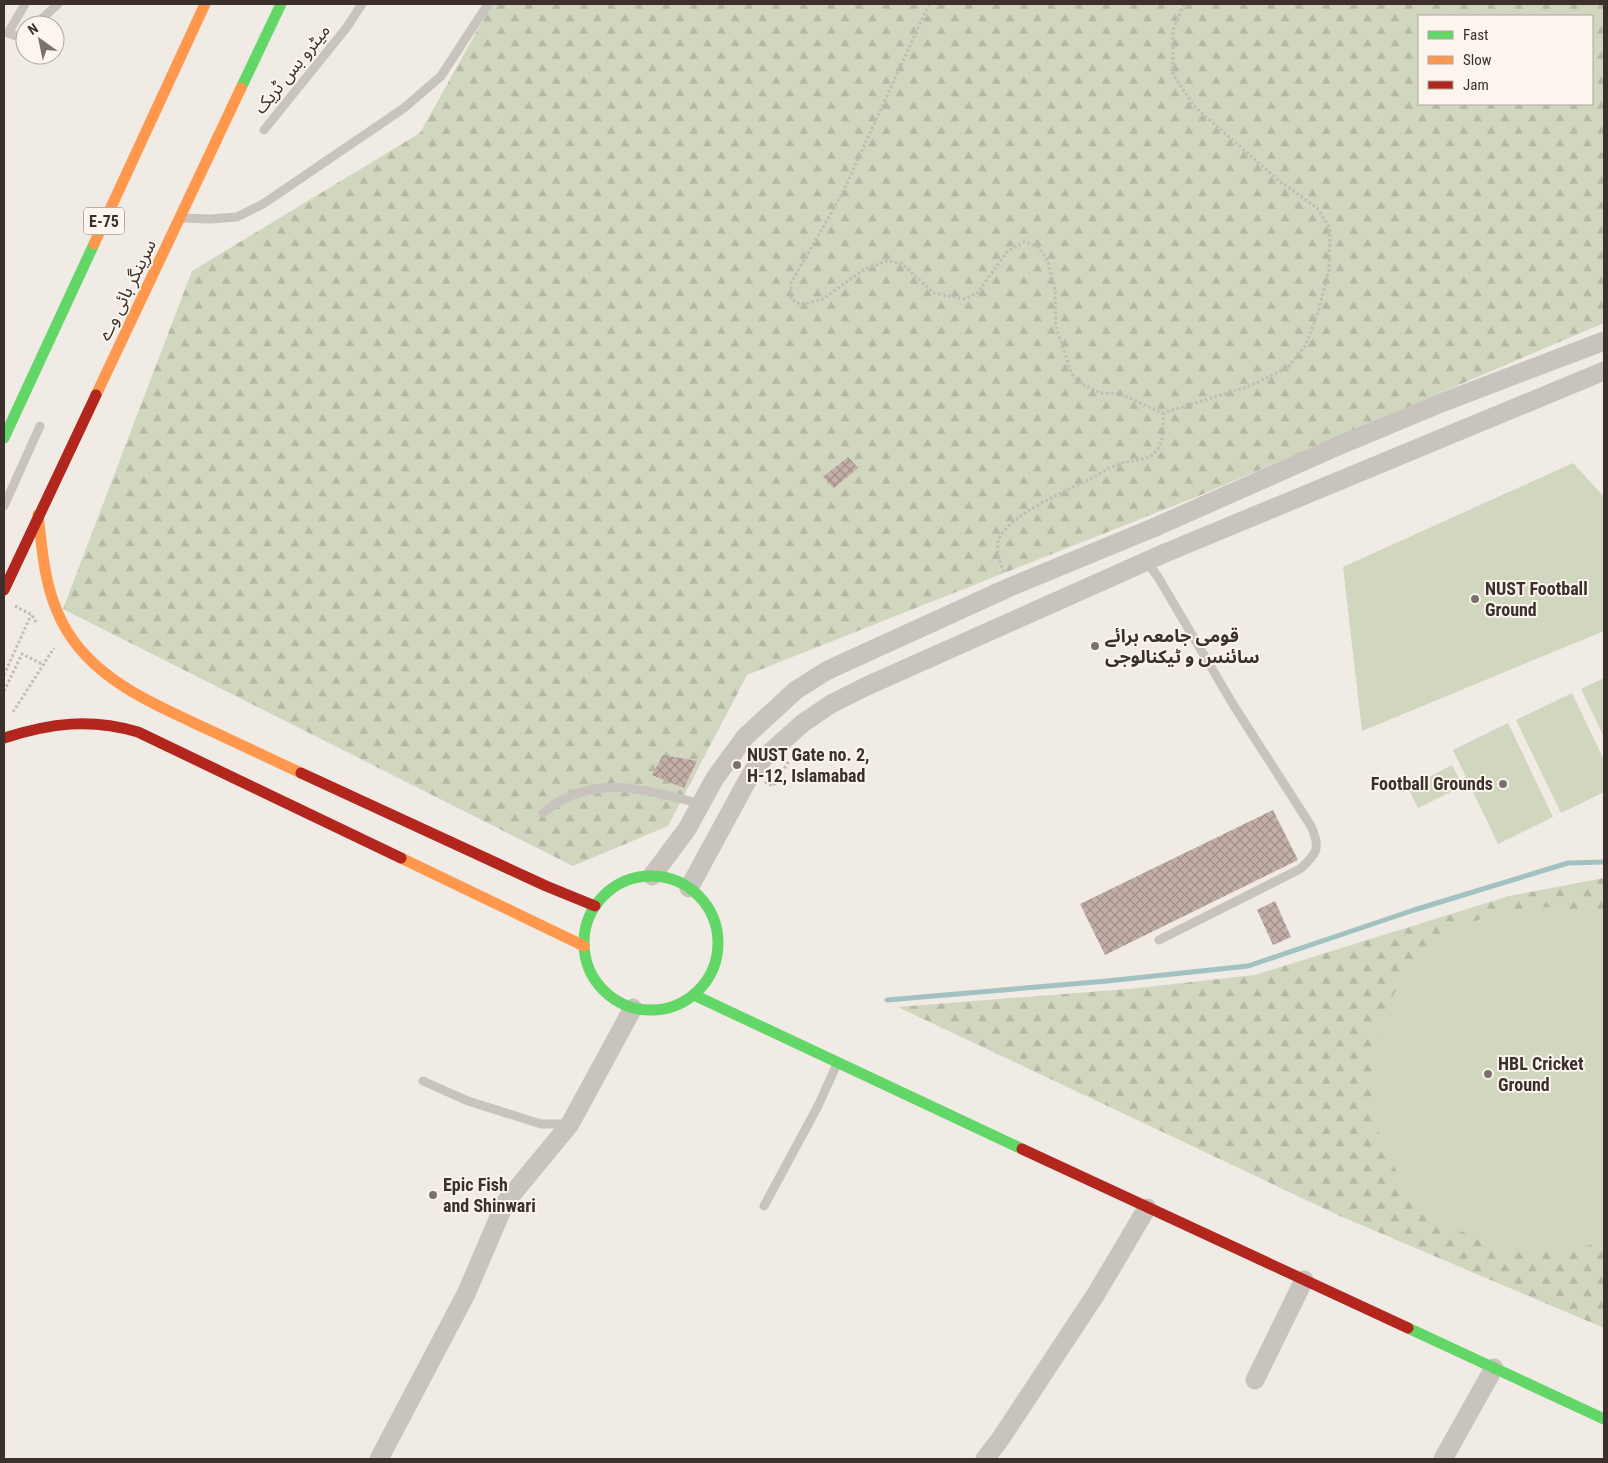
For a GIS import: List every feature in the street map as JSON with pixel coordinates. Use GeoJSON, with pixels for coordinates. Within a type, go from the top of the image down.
{"type":"FeatureCollection","features":[{"type":"Feature","properties":{"kind":"main road","name":"E-75"},"geometry":{"type":"LineString","coordinates":[[4,438],[205,4]]}},
{"type":"Feature","properties":{"kind":"main road","name":"سرینگر ہائی وے"},"geometry":{"type":"LineString","coordinates":[[4,590],[281,4]]}},
{"type":"Feature","properties":{"kind":"main road"},"geometry":{"type":"LineString","coordinates":[[38,515],[51,597],[66,631],[95,666],[115,682],[166,710],[546,886],[595,906]]}},
{"type":"Feature","properties":{"kind":"main road"},"geometry":{"type":"LineString","coordinates":[[4,738],[27,730],[73,723],[107,724],[138,732],[584,946]]}},
{"type":"Feature","properties":{"kind":"main road"},"geometry":{"type":"LineString","coordinates":[[652,876],[671,879],[689,888],[701,899],[711,912],[718,944],[716,960],[707,980],[694,995],[675,1006],[654,1010],[633,1008],[614,999],[598,985],[588,966],[584,946],[586,925],[595,906],[610,890],[630,880],[652,876]]}},
{"type":"Feature","properties":{"kind":"main road"},"geometry":{"type":"LineString","coordinates":[[694,995],[1147,1208],[1604,1419]]}},
{"type":"Feature","properties":{"kind":"street"},"geometry":{"type":"LineString","coordinates":[[652,876],[686,829],[721,770],[744,737],[796,690],[828,670],[1010,587],[1152,528],[1338,446],[1432,407],[1604,341]]}},
{"type":"Feature","properties":{"kind":"street"},"geometry":{"type":"LineString","coordinates":[[689,888],[756,768],[786,736],[830,704],[1165,553],[1604,371]]}},
{"type":"Feature","properties":{"kind":"street"},"geometry":{"type":"LineString","coordinates":[[1152,528],[1165,553]]}},
{"type":"Feature","properties":{"kind":"street"},"geometry":{"type":"LineString","coordinates":[[379,1459],[466,1294],[505,1203],[570,1124],[633,1008]]}},
{"type":"Feature","properties":{"kind":"street"},"geometry":{"type":"LineString","coordinates":[[986,1459],[1090,1302],[1147,1208]]}},
{"type":"Feature","properties":{"kind":"street"},"geometry":{"type":"LineString","coordinates":[[1255,1380],[1304,1280]]}},
{"type":"Feature","properties":{"kind":"street"},"geometry":{"type":"LineString","coordinates":[[1443,1459],[1494,1368]]}},
{"type":"Feature","properties":{"kind":"lane"},"geometry":{"type":"LineString","coordinates":[[19,15],[25,4]]}},
{"type":"Feature","properties":{"kind":"lane"},"geometry":{"type":"LineString","coordinates":[[46,15],[58,4]]}},
{"type":"Feature","properties":{"kind":"lane","name":"میٹرو بس ٹریک"},"geometry":{"type":"LineString","coordinates":[[264,130],[347,27],[362,4]]}},
{"type":"Feature","properties":{"kind":"lane"},"geometry":{"type":"LineString","coordinates":[[181,218],[210,219],[237,217],[263,204],[404,108],[441,76],[488,4]]}},
{"type":"Feature","properties":{"kind":"lane"},"geometry":{"type":"LineString","coordinates":[[15,21],[8,33],[15,36]]}},
{"type":"Feature","properties":{"kind":"lane"},"geometry":{"type":"LineString","coordinates":[[4,506],[40,426]]}},
{"type":"Feature","properties":{"kind":"lane"},"geometry":{"type":"LineString","coordinates":[[1147,562],[1158,577],[1234,706],[1311,826],[1318,840],[1316,850],[1311,859],[1300,869],[1159,940]]}},
{"type":"Feature","properties":{"kind":"lane"},"geometry":{"type":"LineString","coordinates":[[543,812],[562,800],[583,792],[612,786],[656,792],[701,804]]}},
{"type":"Feature","properties":{"kind":"lane"},"geometry":{"type":"LineString","coordinates":[[764,1206],[818,1106],[838,1063]]}},
{"type":"Feature","properties":{"kind":"lane"},"geometry":{"type":"LineString","coordinates":[[423,1081],[468,1101],[541,1124],[570,1124]]}},
{"type":"Feature","properties":{"kind":"path"},"geometry":{"type":"LineString","coordinates":[[929,4],[843,192],[791,283],[791,299],[800,305],[823,299],[863,270],[887,261],[901,264],[934,293],[965,299],[977,293],[1008,251],[1024,242],[1038,247],[1048,261],[1055,290],[1056,327],[1072,374],[1082,384],[1101,393],[1120,394],[1164,413],[1250,386],[1288,367],[1306,345],[1318,312],[1329,271],[1330,229],[1317,208],[1278,180],[1194,106],[1173,74],[1173,30],[1184,4]]}},
{"type":"Feature","properties":{"kind":"path"},"geometry":{"type":"LineString","coordinates":[[1010,587],[1001,566],[997,549],[1000,536],[1015,522],[1043,503],[1120,464],[1137,462],[1151,456],[1160,447],[1164,413]]}},
{"type":"Feature","properties":{"kind":"path"},"geometry":{"type":"LineString","coordinates":[[4,675],[32,614]]}},
{"type":"Feature","properties":{"kind":"path"},"geometry":{"type":"LineString","coordinates":[[9,720],[66,631]]}},
{"type":"Feature","properties":{"kind":"path"},"geometry":{"type":"LineString","coordinates":[[4,691],[22,654],[44,665]]}},
{"type":"Feature","properties":{"kind":"green space"},"geometry":{"type":"Polygon","coordinates":[[[492,4],[1604,4],[1604,323],[1196,497],[747,675],[668,826],[573,866],[63,609],[192,271],[420,133],[492,4]]]}},
{"type":"Feature","properties":{"kind":"green space","name":"NUST Football Ground"},"geometry":{"type":"Polygon","coordinates":[[[1573,463],[1604,497],[1604,631],[1362,731],[1343,567],[1573,463]]]}},
{"type":"Feature","properties":{"kind":"green space"},"geometry":{"type":"Polygon","coordinates":[[[1604,678],[1604,737],[1581,689],[1604,678]]]}},
{"type":"Feature","properties":{"kind":"green space","name":"Football Grounds"},"geometry":{"type":"Polygon","coordinates":[[[1572,693],[1604,760],[1604,792],[1561,813],[1516,720],[1572,693]]]}},
{"type":"Feature","properties":{"kind":"green space","name":"Football Grounds"},"geometry":{"type":"Polygon","coordinates":[[[1508,723],[1553,817],[1498,844],[1453,750],[1508,723]]]}},
{"type":"Feature","properties":{"kind":"green space"},"geometry":{"type":"Polygon","coordinates":[[[1452,765],[1463,786],[1418,808],[1408,788],[1452,765]]]}},
{"type":"Feature","properties":{"kind":"green space"},"geometry":{"type":"Polygon","coordinates":[[[1604,878],[1604,1328],[1340,1216],[898,1007],[1128,989],[1255,975],[1509,896],[1604,878]]]}},
{"type":"Feature","properties":{"kind":"green space","name":"HBL Cricket Ground"},"geometry":{"type":"Polygon","coordinates":[[[1549,907],[1578,910],[1604,917],[1604,1240],[1578,1248],[1537,1251],[1496,1245],[1445,1222],[1408,1187],[1383,1144],[1372,1097],[1374,1048],[1390,1001],[1420,959],[1465,926],[1475,921],[1527,908],[1549,907]]]}},
{"type":"Feature","properties":{"kind":"building"},"geometry":{"type":"Polygon","coordinates":[[[848,457],[858,468],[834,488],[823,477],[848,457]]]}},
{"type":"Feature","properties":{"kind":"building"},"geometry":{"type":"Polygon","coordinates":[[[663,755],[697,761],[684,788],[652,775],[663,755]]]}},
{"type":"Feature","properties":{"kind":"building"},"geometry":{"type":"Polygon","coordinates":[[[1273,810],[1298,860],[1105,955],[1080,904],[1273,810]]]}},
{"type":"Feature","properties":{"kind":"building"},"geometry":{"type":"Polygon","coordinates":[[[1275,901],[1291,937],[1273,945],[1257,910],[1275,901]]]}},
{"type":"Feature","properties":{"kind":"waterway"},"geometry":{"type":"LineString","coordinates":[[887,1000],[1107,981],[1248,966],[1414,910],[1568,863],[1604,862]]}},
{"type":"Feature","properties":{"kind":"traffic: fast"},"geometry":{"type":"LineString","coordinates":[[241,88],[281,4]]}},
{"type":"Feature","properties":{"kind":"traffic: fast"},"geometry":{"type":"LineString","coordinates":[[4,438],[94,244]]}},
{"type":"Feature","properties":{"kind":"traffic: fast"},"geometry":{"type":"LineString","coordinates":[[651,876],[676,881],[698,896],[713,918],[718,943],[713,968],[698,990],[676,1005],[651,1010],[626,1005],[604,990],[589,968],[584,943],[589,918],[604,896],[626,881],[651,876]]}},
{"type":"Feature","properties":{"kind":"traffic: fast"},"geometry":{"type":"LineString","coordinates":[[694,995],[1022,1149]]}},
{"type":"Feature","properties":{"kind":"traffic: fast"},"geometry":{"type":"LineString","coordinates":[[1408,1328],[1604,1419]]}},
{"type":"Feature","properties":{"kind":"traffic: slow"},"geometry":{"type":"LineString","coordinates":[[94,244],[205,4]]}},
{"type":"Feature","properties":{"kind":"traffic: slow"},"geometry":{"type":"LineString","coordinates":[[96,395],[241,88]]}},
{"type":"Feature","properties":{"kind":"traffic: slow"},"geometry":{"type":"LineString","coordinates":[[38,515],[44,564],[49,588],[57,611],[68,633],[100,669],[139,696],[301,773]]}},
{"type":"Feature","properties":{"kind":"traffic: slow"},"geometry":{"type":"LineString","coordinates":[[401,858],[584,946]]}},
{"type":"Feature","properties":{"kind":"traffic: jam"},"geometry":{"type":"LineString","coordinates":[[4,590],[96,395]]}},
{"type":"Feature","properties":{"kind":"traffic: jam"},"geometry":{"type":"LineString","coordinates":[[4,738],[38,729],[71,724],[103,725],[138,732],[401,858]]}},
{"type":"Feature","properties":{"kind":"traffic: jam"},"geometry":{"type":"LineString","coordinates":[[301,773],[546,886],[595,906]]}},
{"type":"Feature","properties":{"kind":"traffic: jam"},"geometry":{"type":"LineString","coordinates":[[1022,1149],[1408,1328]]}},
{"type":"Feature","properties":{"kind":"place","name":"NUST Football Ground"},"geometry":{"type":"Point","coordinates":[1475,599]}},
{"type":"Feature","properties":{"kind":"place","name":"قومی جامعہ برائے سائنس و ٹیکنالوجی"},"geometry":{"type":"Point","coordinates":[1095,646]}},
{"type":"Feature","properties":{"kind":"place","name":"NUST Gate no. 2, H-12, Islamabad"},"geometry":{"type":"Point","coordinates":[737,765]}},
{"type":"Feature","properties":{"kind":"place","name":"Football Grounds"},"geometry":{"type":"Point","coordinates":[1503,784]}},
{"type":"Feature","properties":{"kind":"place","name":"HBL Cricket Ground"},"geometry":{"type":"Point","coordinates":[1488,1074]}},
{"type":"Feature","properties":{"kind":"place","name":"Epic Fish and Shinwari"},"geometry":{"type":"Point","coordinates":[433,1195]}}]}
